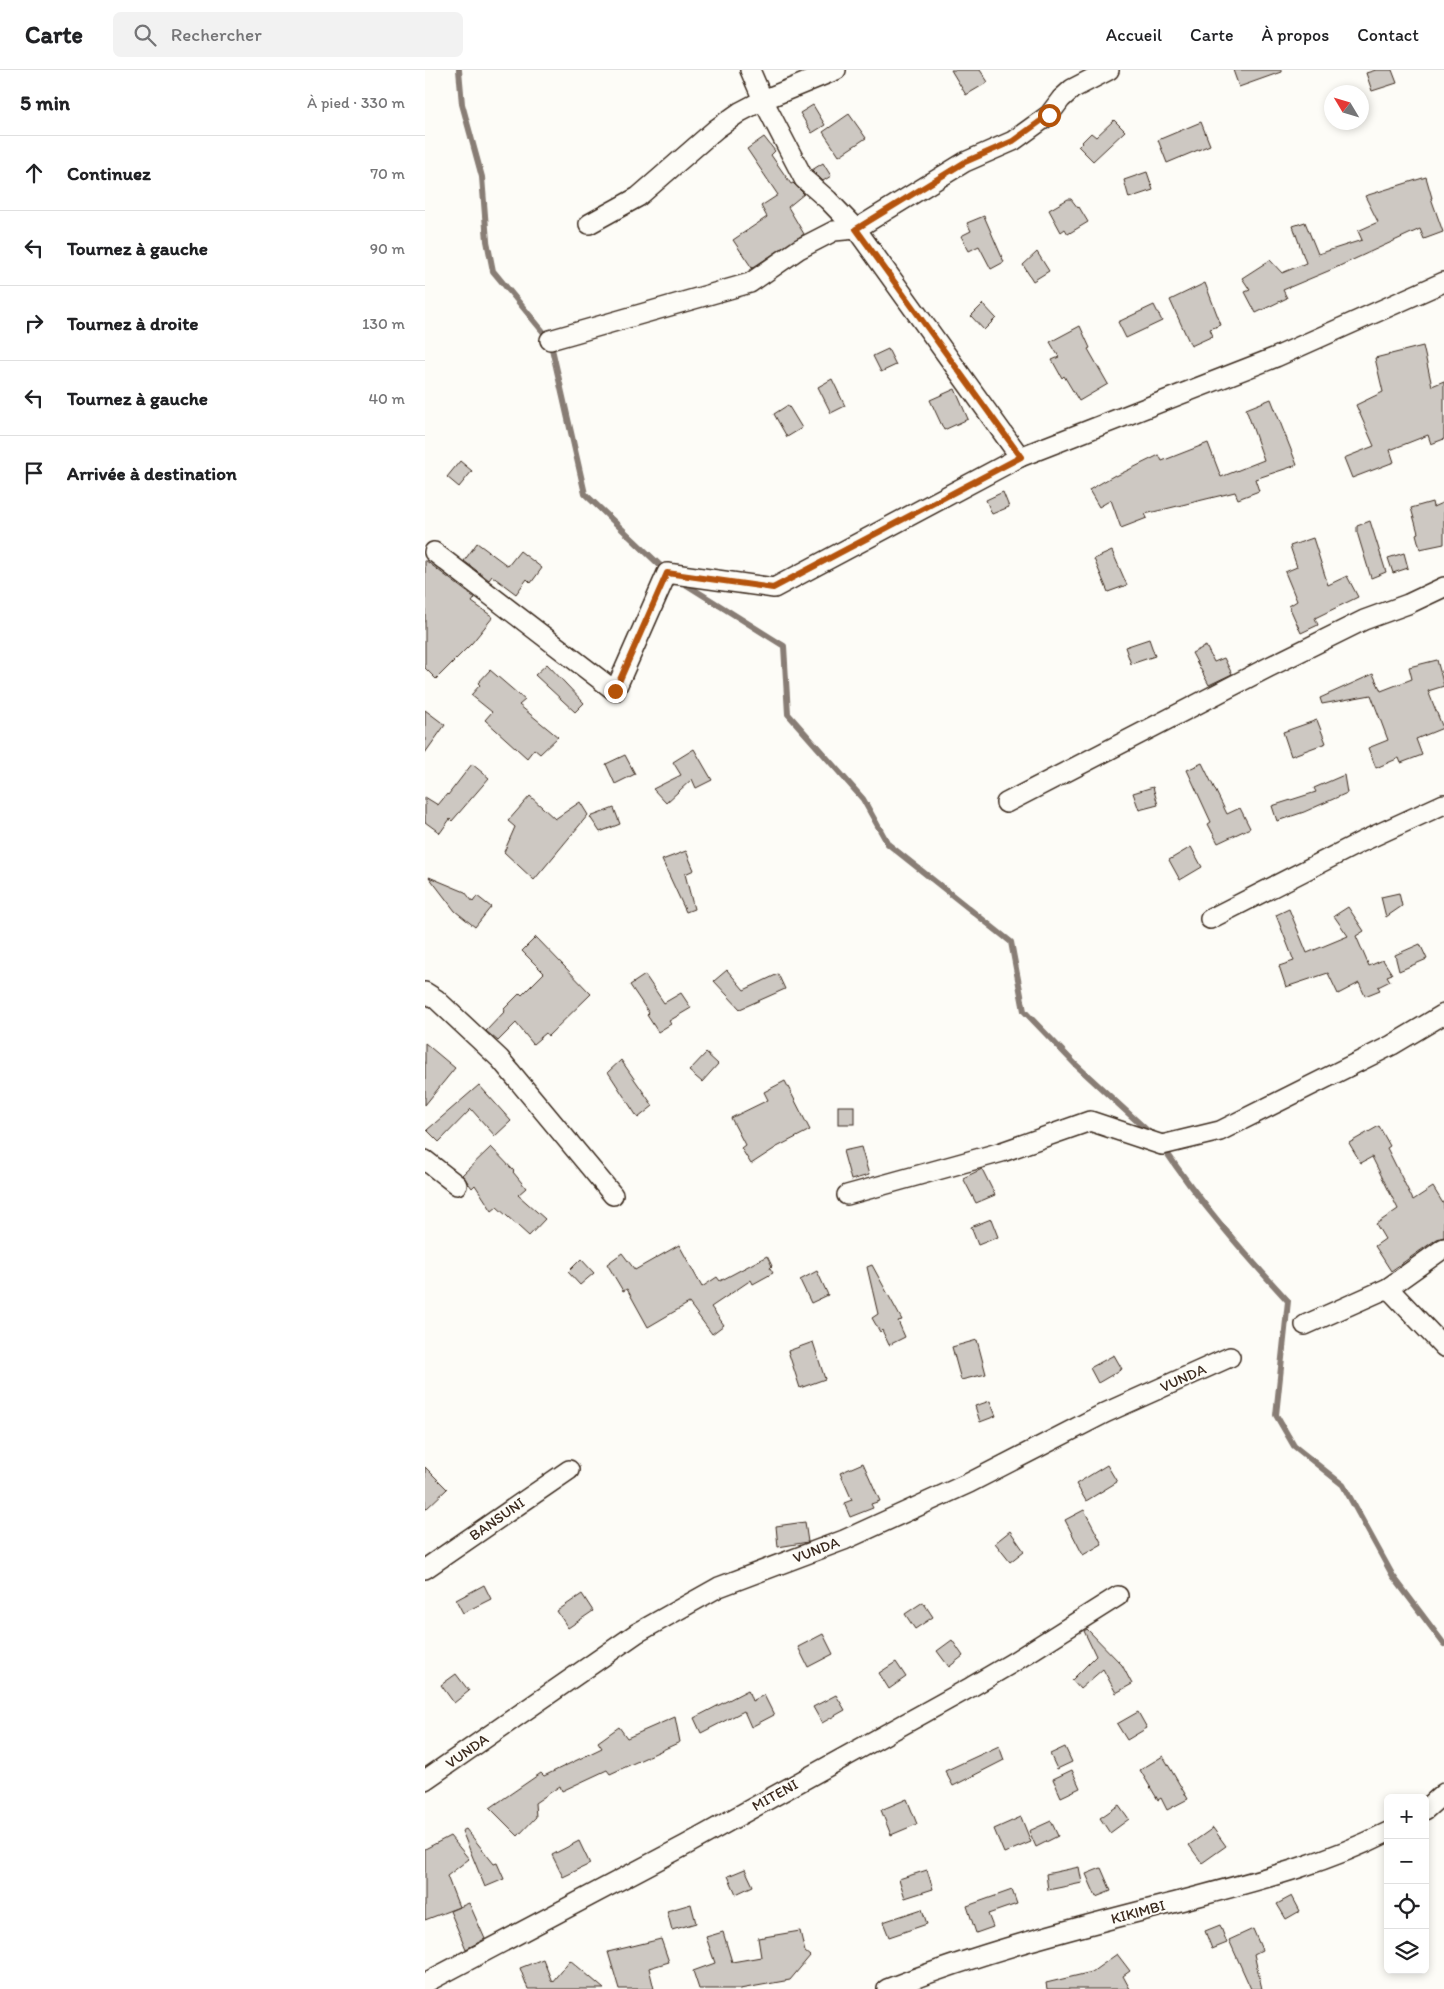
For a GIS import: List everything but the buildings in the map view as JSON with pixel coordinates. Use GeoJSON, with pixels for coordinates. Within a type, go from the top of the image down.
{"type":"FeatureCollection","features":[{"type":"Feature","properties":{"kind":"street"},"geometry":{"type":"LineString","coordinates":[[750,70],[763,100],[804,179],[829,200],[856,229],[1021,457]]}},
{"type":"Feature","properties":{"kind":"street"},"geometry":{"type":"LineString","coordinates":[[589,224],[638,197],[716,129],[763,100],[836,70]]}},
{"type":"Feature","properties":{"kind":"street"},"geometry":{"type":"LineString","coordinates":[[550,340],[750,283],[799,249],[834,230],[856,229],[965,162],[1013,141],[1049,115],[1061,99],[1072,89],[1109,70]]}},
{"type":"Feature","properties":{"kind":"street"},"geometry":{"type":"LineString","coordinates":[[434,552],[615,691],[667,573],[773,588],[1021,457],[1276,357],[1444,282]]}},
{"type":"Feature","properties":{"kind":"street"},"geometry":{"type":"LineString","coordinates":[[1006,803],[1364,620],[1408,604],[1444,587]]}},
{"type":"Feature","properties":{"kind":"street"},"geometry":{"type":"LineString","coordinates":[[1210,918],[1361,842],[1444,804]]}},
{"type":"Feature","properties":{"kind":"street"},"geometry":{"type":"LineString","coordinates":[[425,992],[500,1059],[613,1195]]}},
{"type":"Feature","properties":{"kind":"street"},"geometry":{"type":"LineString","coordinates":[[847,1195],[1002,1152],[1090,1121],[1162,1145],[1220,1131],[1393,1045],[1444,1014]]}},
{"type":"Feature","properties":{"kind":"street"},"geometry":{"type":"LineString","coordinates":[[425,1160],[457,1185]]}},
{"type":"Feature","properties":{"kind":"street"},"geometry":{"type":"LineString","coordinates":[[1305,1325],[1388,1288],[1444,1248]]}},
{"type":"Feature","properties":{"kind":"street"},"geometry":{"type":"LineString","coordinates":[[1388,1288],[1444,1347]]}},
{"type":"Feature","properties":{"kind":"street","name":"VUNDA"},"geometry":{"type":"LineString","coordinates":[[425,1780],[637,1633],[719,1587],[844,1540],[969,1483],[1105,1413],[1230,1357]]}},
{"type":"Feature","properties":{"kind":"street","name":"BANSUNI"},"geometry":{"type":"LineString","coordinates":[[425,1569],[569,1470]]}},
{"type":"Feature","properties":{"kind":"street","name":"MITENI"},"geometry":{"type":"LineString","coordinates":[[425,1983],[686,1845],[1012,1664],[1118,1596]]}},
{"type":"Feature","properties":{"kind":"street"},"geometry":{"type":"LineString","coordinates":[[1429,1806],[1444,1793]]}},
{"type":"Feature","properties":{"kind":"street","name":"KIKIMBI"},"geometry":{"type":"LineString","coordinates":[[887,1989],[927,1974],[1086,1926],[1265,1879],[1358,1847],[1384,1834]]}},
{"type":"Feature","properties":{"kind":"waterway"},"geometry":{"type":"LineString","coordinates":[[459,70],[462,104],[482,177],[487,241],[493,271],[550,340],[585,494],[667,572]]}},
{"type":"Feature","properties":{"kind":"waterway"},"geometry":{"type":"LineString","coordinates":[[682,582],[784,646],[788,714],[863,799],[888,844],[1011,942],[1024,1011],[1076,1065],[1151,1134]]}},
{"type":"Feature","properties":{"kind":"waterway"},"geometry":{"type":"LineString","coordinates":[[1163,1147],[1223,1227],[1288,1301],[1276,1415],[1294,1446],[1343,1485],[1393,1576],[1444,1644]]}},
{"type":"Feature","properties":{"kind":"route"},"geometry":{"type":"LineString","coordinates":[[615,691],[667,573],[773,588],[1021,457],[856,229],[965,162],[1013,141],[1049,115]]}}]}
